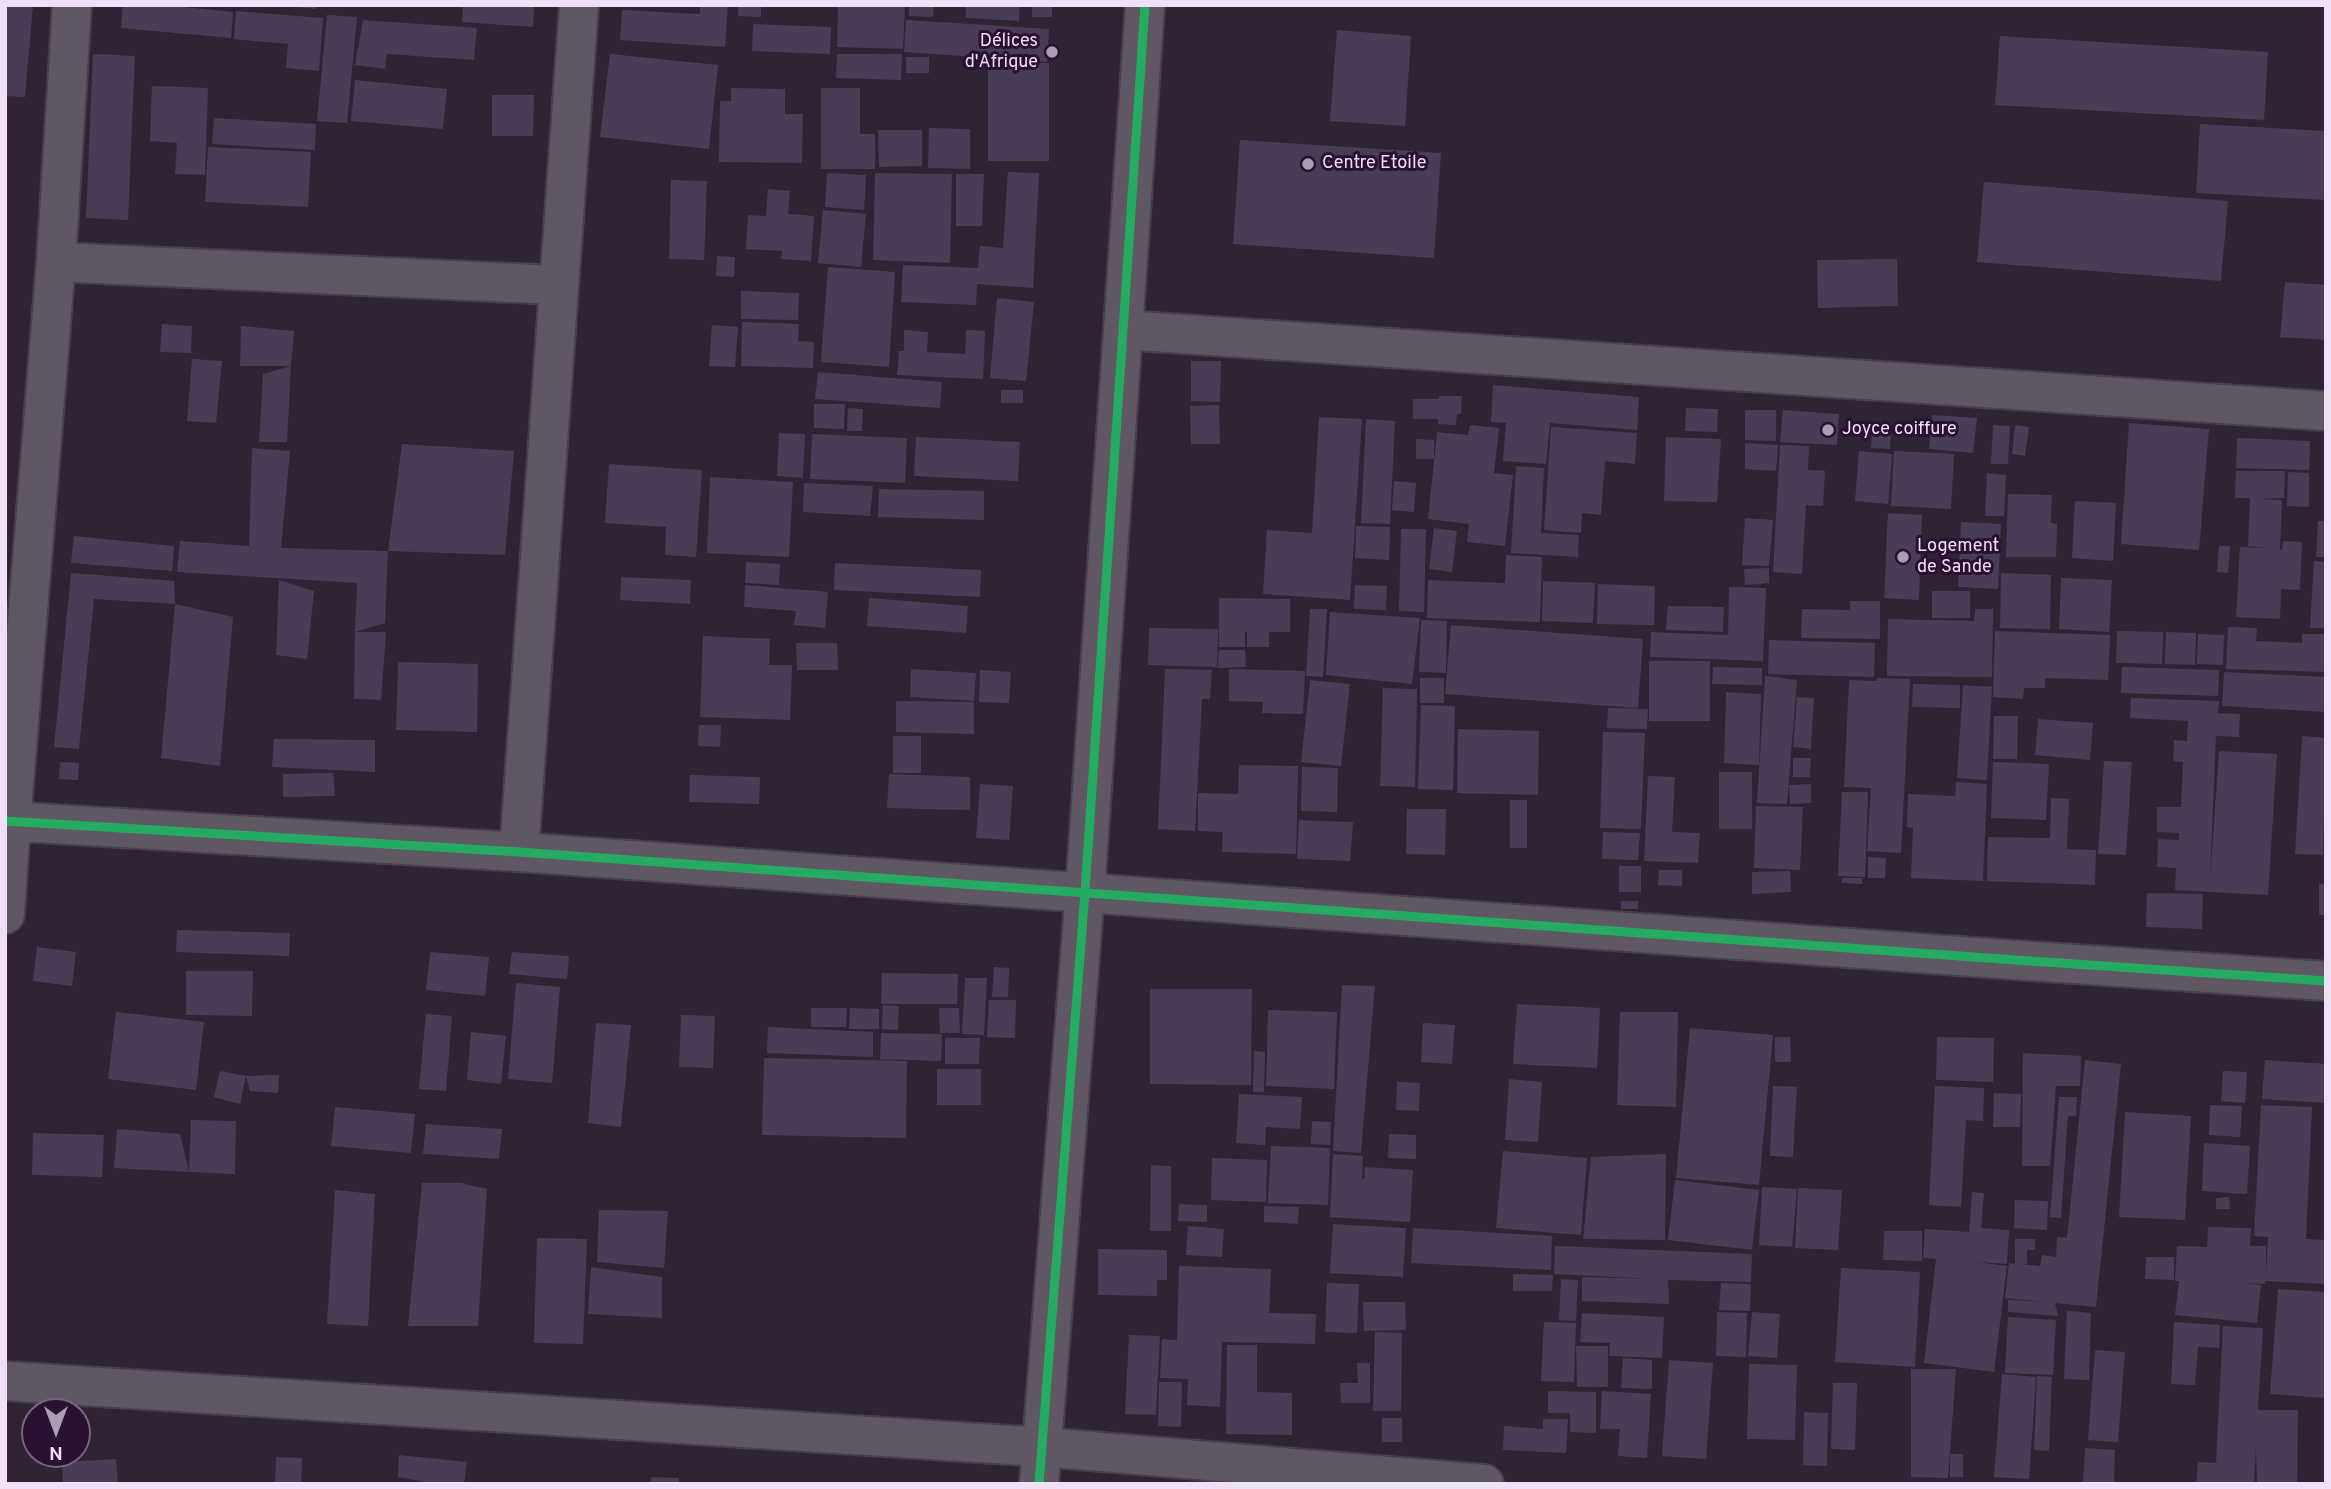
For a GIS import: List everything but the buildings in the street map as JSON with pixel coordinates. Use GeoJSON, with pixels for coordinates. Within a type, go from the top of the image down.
{"type":"FeatureCollection","features":[{"type":"Feature","properties":{"kind":"street"},"geometry":{"type":"LineString","coordinates":[[5,914],[8,821],[56,262],[72,5]]}},
{"type":"Feature","properties":{"kind":"street"},"geometry":{"type":"LineString","coordinates":[[519,852],[579,5]]}},
{"type":"Feature","properties":{"kind":"street"},"geometry":{"type":"LineString","coordinates":[[1040,1465],[1085,892],[1145,5]]}},
{"type":"Feature","properties":{"kind":"street"},"geometry":{"type":"LineString","coordinates":[[56,262],[558,285]]}},
{"type":"Feature","properties":{"kind":"street"},"geometry":{"type":"LineString","coordinates":[[1123,330],[2326,411]]}},
{"type":"Feature","properties":{"kind":"street"},"geometry":{"type":"LineString","coordinates":[[8,821],[519,852],[2001,960],[2326,981]]}},
{"type":"Feature","properties":{"kind":"street"},"geometry":{"type":"LineString","coordinates":[[5,1381],[1040,1465],[1484,1484]]}},
{"type":"Feature","properties":{"kind":"cycle path"},"geometry":{"type":"LineString","coordinates":[[1039,1484],[1085,892],[1145,5]]}},
{"type":"Feature","properties":{"kind":"cycle path"},"geometry":{"type":"LineString","coordinates":[[5,821],[519,852],[2326,981]]}},
{"type":"Feature","properties":{"kind":"place","name":"Délices d'Afrique"},"geometry":{"type":"Point","coordinates":[1052,52]}},
{"type":"Feature","properties":{"kind":"place","name":"Centre Etoile"},"geometry":{"type":"Point","coordinates":[1308,164]}},
{"type":"Feature","properties":{"kind":"place","name":"Joyce coiffure"},"geometry":{"type":"Point","coordinates":[1828,430]}},
{"type":"Feature","properties":{"kind":"place","name":"Logement de Sande"},"geometry":{"type":"Point","coordinates":[1903,557]}}]}
